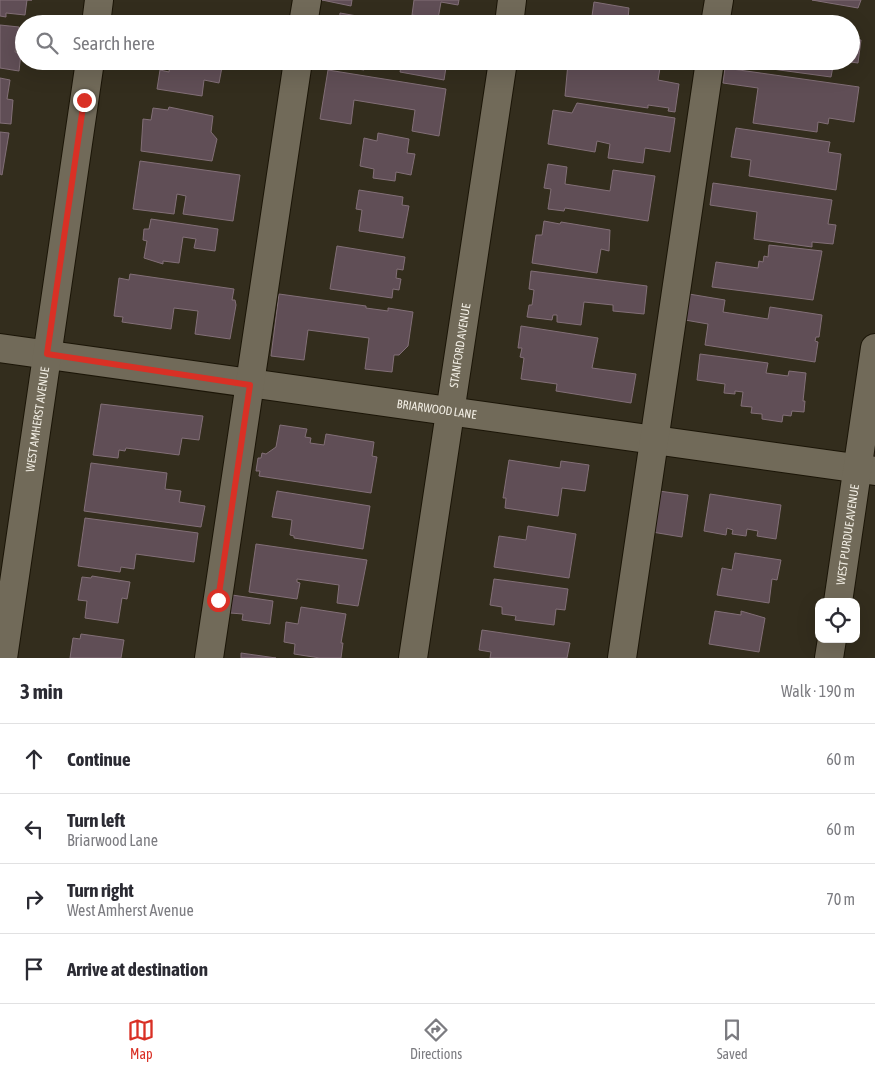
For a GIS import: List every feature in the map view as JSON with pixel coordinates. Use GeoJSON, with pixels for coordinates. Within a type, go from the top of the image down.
{"type":"FeatureCollection","features":[{"type":"Feature","properties":{"kind":"street"},"geometry":{"type":"LineString","coordinates":[[97,15],[99,0]]}},
{"type":"Feature","properties":{"kind":"street"},"geometry":{"type":"LineString","coordinates":[[304,15],[307,0]]}},
{"type":"Feature","properties":{"kind":"street"},"geometry":{"type":"LineString","coordinates":[[510,15],[512,0]]}},
{"type":"Feature","properties":{"kind":"street"},"geometry":{"type":"LineString","coordinates":[[716,15],[719,0]]}},
{"type":"Feature","properties":{"kind":"street","name":"WEST AMHERST AVENUE"},"geometry":{"type":"LineString","coordinates":[[3,658],[89,70]]}},
{"type":"Feature","properties":{"kind":"street"},"geometry":{"type":"LineString","coordinates":[[209,658],[297,70]]}},
{"type":"Feature","properties":{"kind":"street","name":"STANFORD AVENUE"},"geometry":{"type":"LineString","coordinates":[[414,658],[502,70]]}},
{"type":"Feature","properties":{"kind":"street"},"geometry":{"type":"LineString","coordinates":[[622,658],[709,70]]}},
{"type":"Feature","properties":{"kind":"street","name":"BRIARWOOD LANE"},"geometry":{"type":"LineString","coordinates":[[0,348],[250,385],[866,470]]}},
{"type":"Feature","properties":{"kind":"street","name":"WEST PURDUE AVENUE"},"geometry":{"type":"LineString","coordinates":[[839,598],[866,470],[875,348]]}},
{"type":"Feature","properties":{"kind":"street"},"geometry":{"type":"LineString","coordinates":[[829,658],[831,643]]}},
{"type":"Feature","properties":{"kind":"building"},"geometry":{"type":"Polygon","coordinates":[[[0,0],[27,0],[25,15],[6,13],[6,17],[0,16],[0,0]]]}},
{"type":"Feature","properties":{"kind":"building"},"geometry":{"type":"Polygon","coordinates":[[[322,0],[352,0],[351,6],[322,0]]]}},
{"type":"Feature","properties":{"kind":"building"},"geometry":{"type":"Polygon","coordinates":[[[414,0],[459,0],[458,5],[441,2],[439,15],[412,15],[414,0]]]}},
{"type":"Feature","properties":{"kind":"building"},"geometry":{"type":"Polygon","coordinates":[[[812,0],[861,0],[858,8],[812,0]]]}},
{"type":"Feature","properties":{"kind":"building"},"geometry":{"type":"Polygon","coordinates":[[[594,2],[629,8],[628,15],[592,15],[594,2]]]}},
{"type":"Feature","properties":{"kind":"building"},"geometry":{"type":"Polygon","coordinates":[[[0,25],[15,27],[15,70],[19,71],[0,68],[0,25]]]}},
{"type":"Feature","properties":{"kind":"building"},"geometry":{"type":"Polygon","coordinates":[[[160,70],[169,72],[169,70],[221,70],[219,83],[204,80],[202,96],[157,89],[160,70]]]}},
{"type":"Feature","properties":{"kind":"building"},"geometry":{"type":"Polygon","coordinates":[[[328,70],[446,89],[439,136],[412,131],[415,110],[354,100],[351,124],[320,119],[328,70]]]}},
{"type":"Feature","properties":{"kind":"building"},"geometry":{"type":"Polygon","coordinates":[[[400,70],[446,70],[444,80],[400,72],[400,70]]]}},
{"type":"Feature","properties":{"kind":"building"},"geometry":{"type":"Polygon","coordinates":[[[567,70],[660,70],[658,80],[679,84],[675,112],[668,111],[669,108],[648,105],[648,108],[565,96],[567,70]]]}},
{"type":"Feature","properties":{"kind":"building"},"geometry":{"type":"Polygon","coordinates":[[[725,70],[739,70],[859,87],[854,122],[829,118],[828,124],[818,122],[817,132],[753,123],[758,88],[723,83],[725,70]]]}},
{"type":"Feature","properties":{"kind":"building"},"geometry":{"type":"Polygon","coordinates":[[[779,70],[832,70],[831,77],[779,70]]]}},
{"type":"Feature","properties":{"kind":"building"},"geometry":{"type":"Polygon","coordinates":[[[0,78],[10,80],[7,99],[13,100],[11,124],[0,123],[0,78]]]}},
{"type":"Feature","properties":{"kind":"building"},"geometry":{"type":"Polygon","coordinates":[[[577,103],[675,118],[670,152],[645,148],[643,163],[608,158],[610,144],[597,141],[595,152],[548,144],[553,110],[572,113],[577,103]]]}},
{"type":"Feature","properties":{"kind":"building"},"geometry":{"type":"Polygon","coordinates":[[[169,107],[213,116],[211,132],[217,139],[212,161],[141,151],[143,119],[151,120],[153,108],[168,110],[169,107]]]}},
{"type":"Feature","properties":{"kind":"building"},"geometry":{"type":"Polygon","coordinates":[[[736,128],[830,142],[828,152],[841,154],[836,190],[749,176],[751,160],[731,157],[736,128]]]}},
{"type":"Feature","properties":{"kind":"building"},"geometry":{"type":"Polygon","coordinates":[[[0,132],[9,133],[2,175],[0,174],[0,132]]]}},
{"type":"Feature","properties":{"kind":"building"},"geometry":{"type":"Polygon","coordinates":[[[378,133],[409,139],[407,153],[415,154],[411,175],[396,172],[395,181],[373,178],[374,169],[360,166],[364,138],[377,141],[378,133]]]}},
{"type":"Feature","properties":{"kind":"building"},"geometry":{"type":"Polygon","coordinates":[[[140,161],[240,175],[233,221],[183,214],[186,196],[177,194],[174,214],[133,209],[140,161]]]}},
{"type":"Feature","properties":{"kind":"building"},"geometry":{"type":"Polygon","coordinates":[[[548,164],[567,167],[565,184],[610,191],[613,170],[655,176],[648,221],[565,208],[564,211],[548,209],[551,189],[544,188],[548,164]]]}},
{"type":"Feature","properties":{"kind":"building"},"geometry":{"type":"Polygon","coordinates":[[[713,183],[832,200],[828,224],[836,225],[833,244],[812,242],[812,247],[754,239],[757,212],[710,205],[713,183]]]}},
{"type":"Feature","properties":{"kind":"building"},"geometry":{"type":"Polygon","coordinates":[[[359,190],[403,197],[402,205],[409,206],[403,238],[359,231],[362,210],[356,209],[359,190]]]}},
{"type":"Feature","properties":{"kind":"building"},"geometry":{"type":"Polygon","coordinates":[[[151,219],[218,229],[215,251],[194,248],[196,239],[183,237],[179,263],[163,261],[163,264],[144,258],[147,241],[143,240],[144,229],[149,229],[151,219]]]}},
{"type":"Feature","properties":{"kind":"building"},"geometry":{"type":"Polygon","coordinates":[[[544,221],[610,230],[609,251],[601,249],[597,273],[532,263],[536,235],[542,235],[544,221]]]}},
{"type":"Feature","properties":{"kind":"building"},"geometry":{"type":"Polygon","coordinates":[[[769,245],[822,251],[813,300],[712,287],[716,262],[758,268],[759,261],[763,262],[764,256],[768,257],[769,245]]]}},
{"type":"Feature","properties":{"kind":"building"},"geometry":{"type":"Polygon","coordinates":[[[337,246],[405,257],[403,270],[397,269],[396,278],[401,279],[399,290],[393,289],[392,298],[330,289],[337,246]]]}},
{"type":"Feature","properties":{"kind":"building"},"geometry":{"type":"Polygon","coordinates":[[[531,271],[647,286],[644,314],[613,311],[613,305],[584,302],[581,325],[557,322],[557,315],[553,315],[552,320],[527,317],[529,305],[532,305],[534,290],[529,289],[531,271]]]}},
{"type":"Feature","properties":{"kind":"building"},"geometry":{"type":"Polygon","coordinates":[[[130,274],[234,289],[232,300],[235,300],[236,305],[230,339],[195,334],[198,311],[174,308],[171,329],[122,322],[123,317],[114,316],[119,278],[129,280],[130,274]]]}},
{"type":"Feature","properties":{"kind":"building"},"geometry":{"type":"Polygon","coordinates":[[[279,294],[366,306],[366,308],[388,311],[388,308],[413,312],[408,346],[399,355],[394,355],[392,372],[365,369],[369,338],[308,330],[304,360],[271,356],[279,294]]]}},
{"type":"Feature","properties":{"kind":"building"},"geometry":{"type":"Polygon","coordinates":[[[689,294],[725,300],[723,312],[768,319],[770,307],[822,315],[819,337],[816,337],[815,341],[818,342],[815,362],[705,345],[708,324],[685,320],[689,294]]]}},
{"type":"Feature","properties":{"kind":"building"},"geometry":{"type":"Polygon","coordinates":[[[521,326],[598,338],[592,368],[636,374],[631,403],[556,391],[557,384],[521,379],[524,358],[520,357],[522,348],[518,348],[521,326]]]}},
{"type":"Feature","properties":{"kind":"building"},"geometry":{"type":"Polygon","coordinates":[[[700,354],[768,363],[766,373],[788,376],[789,371],[806,373],[803,401],[805,401],[804,412],[792,411],[791,416],[783,415],[782,422],[762,419],[762,414],[751,413],[752,407],[741,406],[743,392],[735,391],[735,394],[724,393],[725,384],[697,380],[700,354]]]}},
{"type":"Feature","properties":{"kind":"building"},"geometry":{"type":"Polygon","coordinates":[[[101,404],[203,416],[199,440],[182,438],[179,455],[126,448],[125,451],[119,450],[118,458],[93,455],[101,404]]]}},
{"type":"Feature","properties":{"kind":"building"},"geometry":{"type":"Polygon","coordinates":[[[280,425],[307,429],[305,437],[311,438],[310,443],[324,445],[326,434],[374,442],[372,456],[377,457],[371,493],[259,476],[260,471],[256,471],[258,458],[261,458],[262,453],[266,454],[276,447],[280,425]]]}},
{"type":"Feature","properties":{"kind":"building"},"geometry":{"type":"Polygon","coordinates":[[[509,460],[560,468],[561,461],[589,465],[585,491],[562,488],[558,516],[505,508],[506,498],[503,498],[509,460]]]}},
{"type":"Feature","properties":{"kind":"building"},"geometry":{"type":"Polygon","coordinates":[[[91,463],[167,473],[165,489],[181,491],[179,502],[205,506],[201,527],[84,511],[91,463]]]}},
{"type":"Feature","properties":{"kind":"building"},"geometry":{"type":"Polygon","coordinates":[[[277,491],[370,506],[363,549],[294,538],[294,536],[290,535],[292,520],[272,517],[277,491]]]}},
{"type":"Feature","properties":{"kind":"building"},"geometry":{"type":"Polygon","coordinates":[[[659,491],[688,495],[682,537],[652,532],[659,491]]]}},
{"type":"Feature","properties":{"kind":"building"},"geometry":{"type":"Polygon","coordinates":[[[710,494],[781,505],[776,539],[757,536],[758,531],[747,529],[746,536],[732,534],[733,530],[727,528],[726,535],[704,531],[710,494]]]}},
{"type":"Feature","properties":{"kind":"building"},"geometry":{"type":"Polygon","coordinates":[[[85,518],[198,533],[194,562],[136,554],[134,569],[121,567],[120,572],[78,566],[85,518]]]}},
{"type":"Feature","properties":{"kind":"building"},"geometry":{"type":"Polygon","coordinates":[[[528,526],[576,534],[569,578],[494,567],[499,536],[526,540],[528,526]]]}},
{"type":"Feature","properties":{"kind":"building"},"geometry":{"type":"Polygon","coordinates":[[[256,544],[367,560],[358,606],[337,603],[339,585],[297,579],[297,582],[300,583],[297,599],[249,592],[256,544]]]}},
{"type":"Feature","properties":{"kind":"building"},"geometry":{"type":"Polygon","coordinates":[[[735,553],[781,560],[777,580],[772,579],[769,603],[717,595],[722,568],[732,570],[735,553]]]}},
{"type":"Feature","properties":{"kind":"building"},"geometry":{"type":"Polygon","coordinates":[[[92,576],[130,582],[127,599],[122,598],[118,623],[85,618],[87,601],[78,600],[82,577],[91,578],[92,576]]]}},
{"type":"Feature","properties":{"kind":"building"},"geometry":{"type":"Polygon","coordinates":[[[494,579],[568,589],[565,610],[556,609],[554,625],[515,620],[516,616],[502,614],[502,607],[490,605],[494,579]]]}},
{"type":"Feature","properties":{"kind":"building"},"geometry":{"type":"Polygon","coordinates":[[[232,595],[273,601],[270,624],[242,620],[243,614],[230,613],[232,595]]]}},
{"type":"Feature","properties":{"kind":"building"},"geometry":{"type":"Polygon","coordinates":[[[301,607],[346,614],[341,643],[343,643],[341,658],[320,658],[294,654],[295,644],[284,642],[286,622],[298,624],[301,607]]]}},
{"type":"Feature","properties":{"kind":"building"},"geometry":{"type":"Polygon","coordinates":[[[715,611],[741,615],[741,611],[765,618],[759,652],[709,644],[715,611]]]}},
{"type":"Feature","properties":{"kind":"building"},"geometry":{"type":"Polygon","coordinates":[[[482,630],[570,643],[567,658],[490,658],[491,652],[479,650],[482,630]]]}},
{"type":"Feature","properties":{"kind":"building"},"geometry":{"type":"Polygon","coordinates":[[[81,634],[124,640],[121,658],[70,658],[73,638],[80,639],[81,634]]]}},
{"type":"Feature","properties":{"kind":"building"},"geometry":{"type":"Polygon","coordinates":[[[241,653],[276,658],[241,658],[241,653]]]}},
{"type":"Feature","properties":{"kind":"route"},"geometry":{"type":"LineString","coordinates":[[84,100],[47,354],[250,385],[218,600]]}}]}
